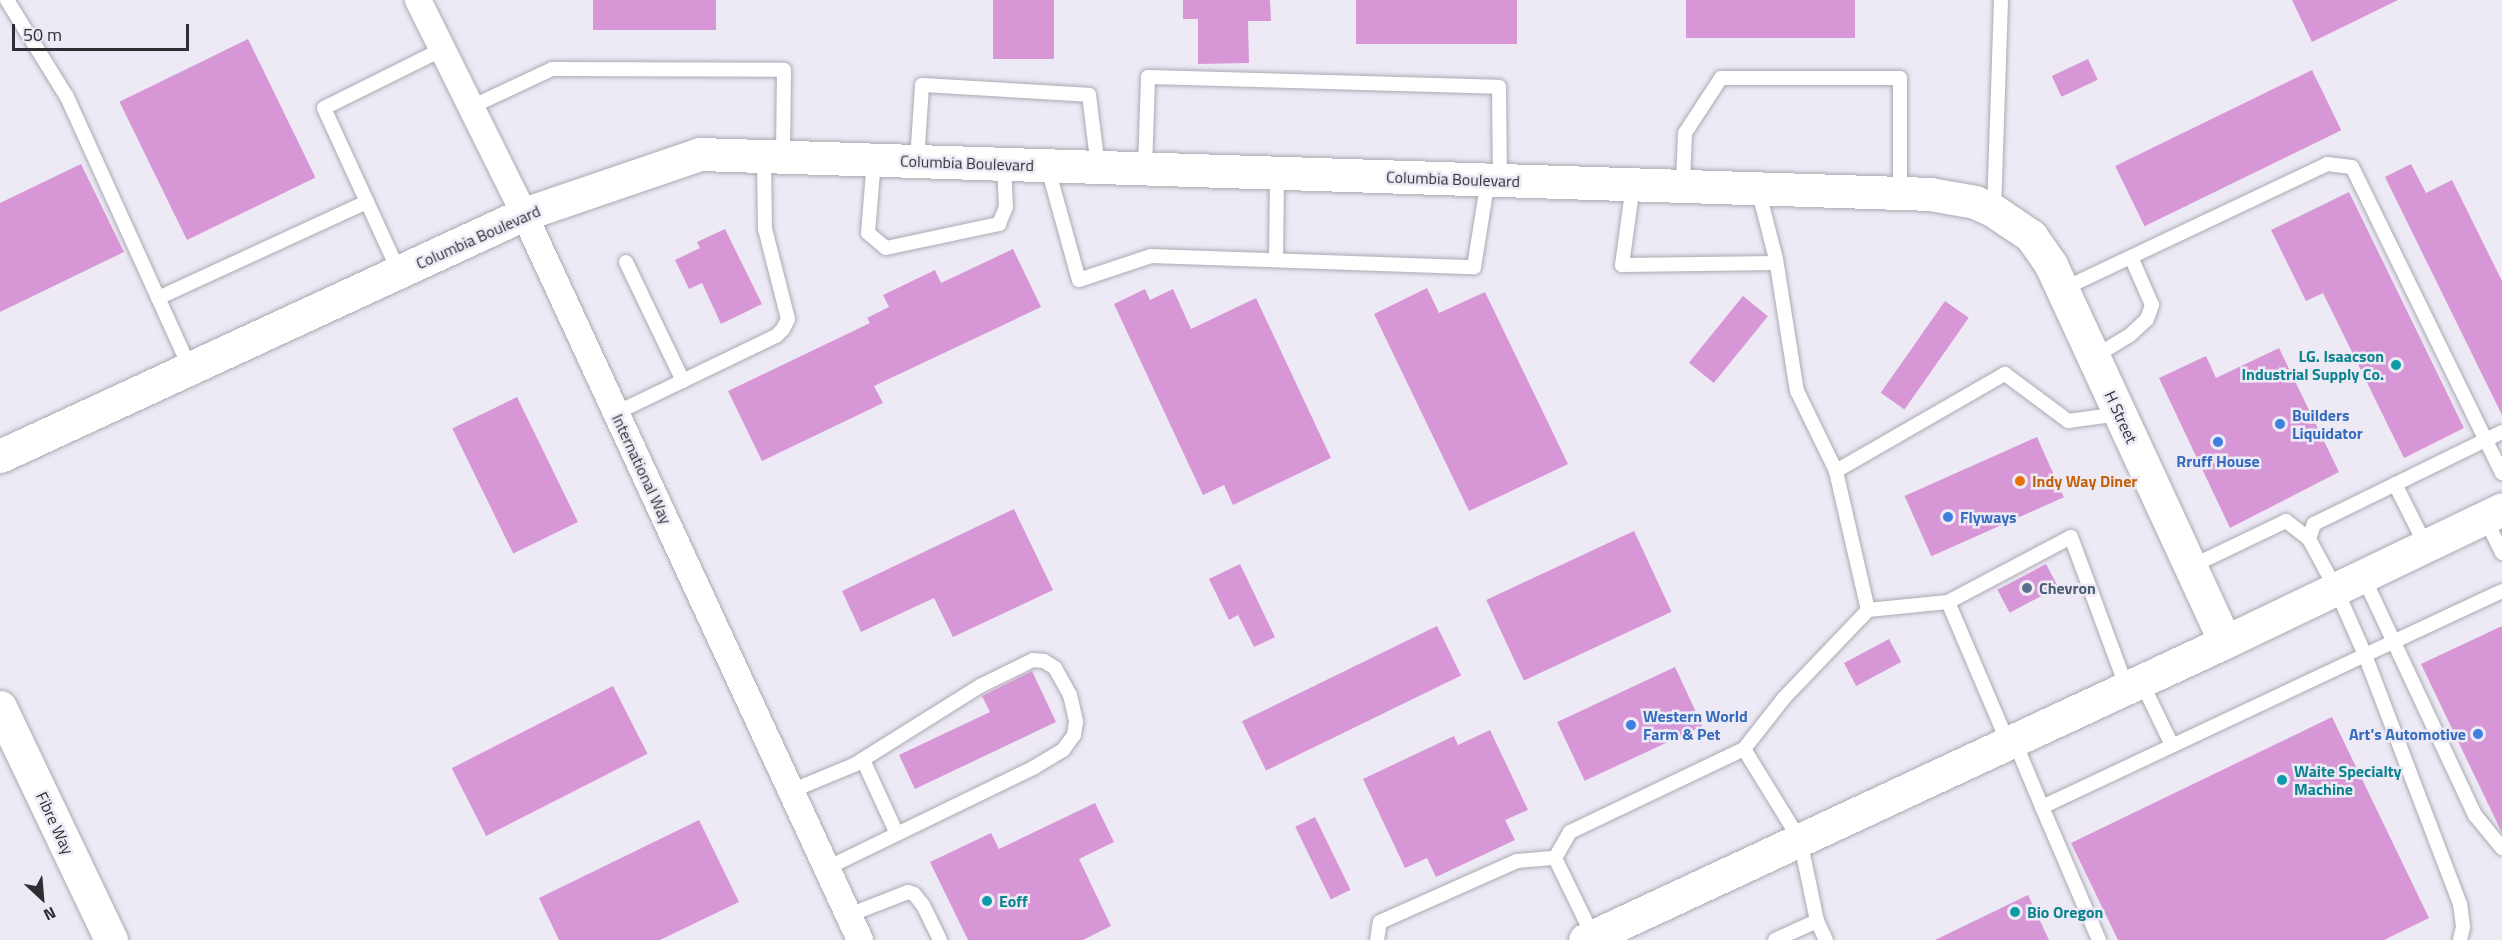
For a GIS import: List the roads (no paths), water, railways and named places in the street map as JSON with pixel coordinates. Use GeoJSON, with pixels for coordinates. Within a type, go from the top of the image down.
{"type":"FeatureCollection","features":[{"type":"Feature","properties":{"kind":"main road","name":"Columbia Boulevard"},"geometry":{"type":"LineString","coordinates":[[0,456],[524,214],[700,154],[1900,193],[1975,202],[1994,211]]}},
{"type":"Feature","properties":{"kind":"main road","name":"H Street"},"geometry":{"type":"LineString","coordinates":[[1994,211],[2031,236],[2051,265],[2225,642]]}},
{"type":"Feature","properties":{"kind":"main road"},"geometry":{"type":"LineString","coordinates":[[1606,935],[1800,840],[2494,514]]}},
{"type":"Feature","properties":{"kind":"main road","name":"Fibre Way"},"geometry":{"type":"LineString","coordinates":[[0,706],[111,940]]}},
{"type":"Feature","properties":{"kind":"street","name":"International Way"},"geometry":{"type":"LineString","coordinates":[[418,0],[524,214],[860,940]]}},
{"type":"Feature","properties":{"kind":"lane"},"geometry":{"type":"LineString","coordinates":[[8,0],[67,97],[190,368]]}},
{"type":"Feature","properties":{"kind":"lane"},"geometry":{"type":"LineString","coordinates":[[1994,211],[2001,0]]}},
{"type":"Feature","properties":{"kind":"lane"},"geometry":{"type":"LineString","coordinates":[[399,272],[324,108],[443,49]]}},
{"type":"Feature","properties":{"kind":"lane"},"geometry":{"type":"LineString","coordinates":[[471,107],[552,69],[784,70],[765,229],[788,319],[776,336],[616,413]]}},
{"type":"Feature","properties":{"kind":"lane"},"geometry":{"type":"LineString","coordinates":[[1047,165],[1079,280],[1151,256],[1474,267],[1494,180],[1498,87],[1148,77],[1145,169]]}},
{"type":"Feature","properties":{"kind":"lane"},"geometry":{"type":"LineString","coordinates":[[1683,186],[1685,133],[1721,78],[1900,78],[1900,193]]}},
{"type":"Feature","properties":{"kind":"lane"},"geometry":{"type":"LineString","coordinates":[[917,161],[922,85],[1089,95],[1098,167]]}},
{"type":"Feature","properties":{"kind":"lane"},"geometry":{"type":"LineString","coordinates":[[874,160],[868,233],[886,248],[999,224],[1006,207],[1004,164]]}},
{"type":"Feature","properties":{"kind":"lane"},"geometry":{"type":"LineString","coordinates":[[2063,289],[2327,164],[2352,167],[2502,473]]}},
{"type":"Feature","properties":{"kind":"lane"},"geometry":{"type":"LineString","coordinates":[[1276,260],[1277,173]]}},
{"type":"Feature","properties":{"kind":"lane"},"geometry":{"type":"LineString","coordinates":[[1634,184],[1622,265],[1776,263]]}},
{"type":"Feature","properties":{"kind":"lane"},"geometry":{"type":"LineString","coordinates":[[1758,189],[1776,263],[1797,391],[1836,471],[1868,610]]}},
{"type":"Feature","properties":{"kind":"lane"},"geometry":{"type":"LineString","coordinates":[[158,298],[368,202]]}},
{"type":"Feature","properties":{"kind":"lane"},"geometry":{"type":"LineString","coordinates":[[2094,357],[2130,335],[2147,319],[2152,305],[2131,257]]}},
{"type":"Feature","properties":{"kind":"lane"},"geometry":{"type":"LineString","coordinates":[[626,262],[683,381]]}},
{"type":"Feature","properties":{"kind":"lane"},"geometry":{"type":"LineString","coordinates":[[1836,471],[2005,374],[2068,421],[2120,414]]}},
{"type":"Feature","properties":{"kind":"lane"},"geometry":{"type":"LineString","coordinates":[[2309,539],[2314,524],[2502,432]]}},
{"type":"Feature","properties":{"kind":"lane"},"geometry":{"type":"LineString","coordinates":[[2395,484],[2426,546]]}},
{"type":"Feature","properties":{"kind":"lane"},"geometry":{"type":"LineString","coordinates":[[2494,514],[2502,553]]}},
{"type":"Feature","properties":{"kind":"lane"},"geometry":{"type":"LineString","coordinates":[[2190,567],[2286,521],[2309,539],[2350,583],[2394,642],[2475,814],[2502,848]]}},
{"type":"Feature","properties":{"kind":"lane"},"geometry":{"type":"LineString","coordinates":[[1555,858],[1570,832],[1744,749],[1784,698],[1868,610],[1948,602],[2071,537],[2134,684],[2172,745]]}},
{"type":"Feature","properties":{"kind":"lane"},"geometry":{"type":"LineString","coordinates":[[2350,583],[2365,655],[2460,904],[2463,927],[2460,940]]}},
{"type":"Feature","properties":{"kind":"lane"},"geometry":{"type":"LineString","coordinates":[[2042,807],[2502,591]]}},
{"type":"Feature","properties":{"kind":"lane"},"geometry":{"type":"LineString","coordinates":[[1948,602],[2042,807],[2099,940]]}},
{"type":"Feature","properties":{"kind":"lane"},"geometry":{"type":"LineString","coordinates":[[791,790],[863,760],[980,686],[1033,660],[1044,661],[1055,668],[1070,695],[1076,722],[1074,735],[1063,750],[1033,768],[827,868]]}},
{"type":"Feature","properties":{"kind":"lane"},"geometry":{"type":"LineString","coordinates":[[1744,749],[1800,840],[1817,921],[1826,940]]}},
{"type":"Feature","properties":{"kind":"lane"},"geometry":{"type":"LineString","coordinates":[[863,760],[897,834]]}},
{"type":"Feature","properties":{"kind":"lane"},"geometry":{"type":"LineString","coordinates":[[1555,858],[1606,935]]}},
{"type":"Feature","properties":{"kind":"lane"},"geometry":{"type":"LineString","coordinates":[[1377,940],[1380,922],[1517,861],[1555,858]]}},
{"type":"Feature","properties":{"kind":"lane"},"geometry":{"type":"LineString","coordinates":[[849,915],[908,892],[914,894],[922,905],[940,940]]}},
{"type":"Feature","properties":{"kind":"lane"},"geometry":{"type":"LineString","coordinates":[[1775,940],[1817,921]]}},
{"type":"Feature","properties":{"kind":"place","name":"LG. Isaacson Industrial Supply Co."},"geometry":{"type":"Point","coordinates":[2396,365]}},
{"type":"Feature","properties":{"kind":"place","name":"Builders Liquidator"},"geometry":{"type":"Point","coordinates":[2280,424]}},
{"type":"Feature","properties":{"kind":"place","name":"Rruff House"},"geometry":{"type":"Point","coordinates":[2218,442]}},
{"type":"Feature","properties":{"kind":"place","name":"Indy Way Diner"},"geometry":{"type":"Point","coordinates":[2020,481]}},
{"type":"Feature","properties":{"kind":"place","name":"Flyways"},"geometry":{"type":"Point","coordinates":[1948,517]}},
{"type":"Feature","properties":{"kind":"place","name":"Chevron"},"geometry":{"type":"Point","coordinates":[2027,588]}},
{"type":"Feature","properties":{"kind":"place","name":"Western World Farm & Pet"},"geometry":{"type":"Point","coordinates":[1631,725]}},
{"type":"Feature","properties":{"kind":"place","name":"Art's Automotive"},"geometry":{"type":"Point","coordinates":[2478,734]}},
{"type":"Feature","properties":{"kind":"place","name":"Waite Specialty Machine"},"geometry":{"type":"Point","coordinates":[2282,780]}},
{"type":"Feature","properties":{"kind":"place","name":"Eoff"},"geometry":{"type":"Point","coordinates":[987,901]}},
{"type":"Feature","properties":{"kind":"place","name":"Bio Oregon"},"geometry":{"type":"Point","coordinates":[2015,912]}}]}
